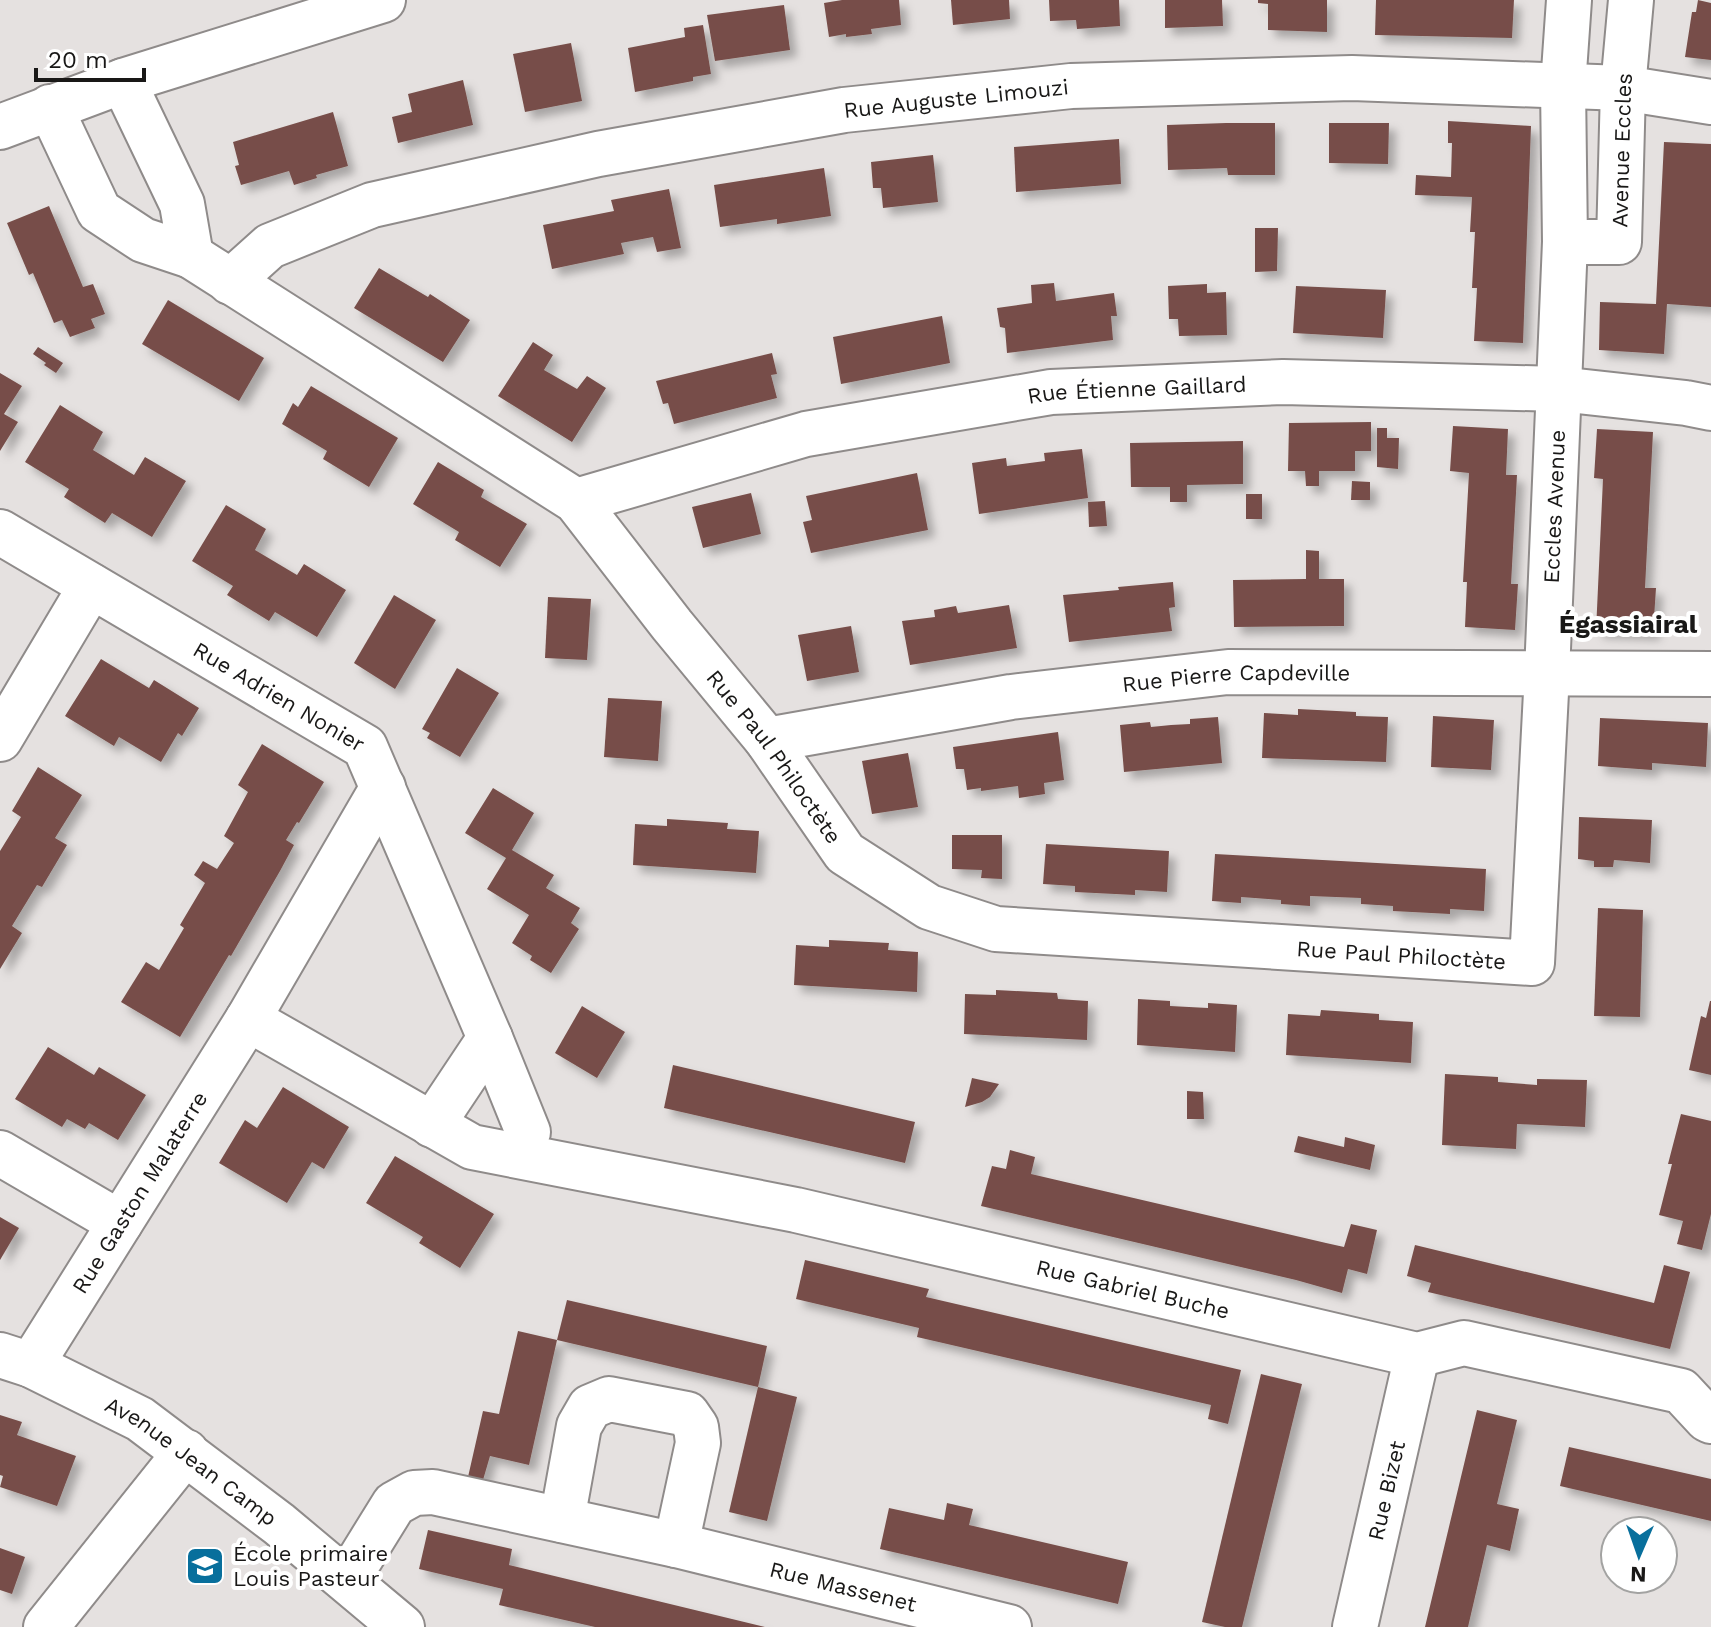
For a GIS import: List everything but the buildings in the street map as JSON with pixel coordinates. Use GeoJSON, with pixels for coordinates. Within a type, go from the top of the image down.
{"type":"FeatureCollection","features":[{"type":"Feature","properties":{"kind":"street"},"geometry":{"type":"LineString","coordinates":[[0,127],[123,81],[383,0]]}},
{"type":"Feature","properties":{"kind":"street"},"geometry":{"type":"LineString","coordinates":[[1565,242],[1563,86],[1569,0]]}},
{"type":"Feature","properties":{"kind":"street","name":"Avenue Eccles"},"geometry":{"type":"LineString","coordinates":[[1565,242],[1619,242],[1623,88],[1631,0]]}},
{"type":"Feature","properties":{"kind":"street","name":"Rue Auguste Limouzi"},"geometry":{"type":"LineString","coordinates":[[230,282],[270,246],[372,205],[598,154],[844,110],[1071,86],[1352,78],[1623,88],[1711,102]]}},
{"type":"Feature","properties":{"kind":"street"},"geometry":{"type":"LineString","coordinates":[[123,81],[182,204],[191,256]]}},
{"type":"Feature","properties":{"kind":"street","name":"Rue Paul Philoctète"},"geometry":{"type":"LineString","coordinates":[[50,107],[99,211],[143,240],[191,256],[576,501],[672,625],[767,740],[845,853],[929,907],[996,929],[1532,963]]}},
{"type":"Feature","properties":{"kind":"street","name":"Eccles Avenue"},"geometry":{"type":"LineString","coordinates":[[1532,963],[1565,242]]}},
{"type":"Feature","properties":{"kind":"street","name":"Rue Étienne Gaillard"},"geometry":{"type":"LineString","coordinates":[[576,501],[806,434],[1051,392],[1283,382],[1559,389],[1711,408]]}},
{"type":"Feature","properties":{"kind":"street","name":"Rue Adrien Nonier"},"geometry":{"type":"LineString","coordinates":[[0,532],[365,747],[535,1148]]}},
{"type":"Feature","properties":{"kind":"street"},"geometry":{"type":"LineString","coordinates":[[0,739],[91,586]]}},
{"type":"Feature","properties":{"kind":"street","name":"Rue Pierre Capdeville"},"geometry":{"type":"LineString","coordinates":[[767,740],[1011,697],[1228,672],[1711,674]]}},
{"type":"Feature","properties":{"kind":"street","name":"Rue Gaston Malaterre"},"geometry":{"type":"LineString","coordinates":[[16,1360],[120,1223],[248,1019],[383,787]]}},
{"type":"Feature","properties":{"kind":"street"},"geometry":{"type":"LineString","coordinates":[[248,1019],[472,1147],[535,1148]]}},
{"type":"Feature","properties":{"kind":"street"},"geometry":{"type":"LineString","coordinates":[[432,1125],[490,1038]]}},
{"type":"Feature","properties":{"kind":"street","name":"Rue Gabriel Buche"},"geometry":{"type":"LineString","coordinates":[[535,1148],[1417,1355],[1464,1343],[1681,1391],[1710,1414]]}},
{"type":"Feature","properties":{"kind":"street"},"geometry":{"type":"LineString","coordinates":[[0,1153],[120,1223]]}},
{"type":"Feature","properties":{"kind":"street","name":"Rue Bizet"},"geometry":{"type":"LineString","coordinates":[[1355,1627],[1417,1355]]}},
{"type":"Feature","properties":{"kind":"street","name":"Avenue Jean Camp"},"geometry":{"type":"LineString","coordinates":[[16,1360],[140,1419],[186,1452],[402,1627]]}},
{"type":"Feature","properties":{"kind":"street"},"geometry":{"type":"LineString","coordinates":[[562,1520],[579,1426],[590,1407],[609,1399],[687,1414],[696,1427],[698,1443],[676,1545]]}},
{"type":"Feature","properties":{"kind":"street"},"geometry":{"type":"LineString","coordinates":[[46,1627],[186,1452]]}},
{"type":"Feature","properties":{"kind":"street","name":"Rue Massenet"},"geometry":{"type":"LineString","coordinates":[[347,1580],[394,1504],[414,1493],[433,1492],[676,1545],[1009,1627]]}},
{"type":"Feature","properties":{"kind":"place","name":"École primaire Louis Pasteur"},"geometry":{"type":"Point","coordinates":[205,1566]}},
{"type":"Feature","properties":{"kind":"district","name":"Égassiairal"},"geometry":{"type":"Point","coordinates":[1628,624]}}]}
